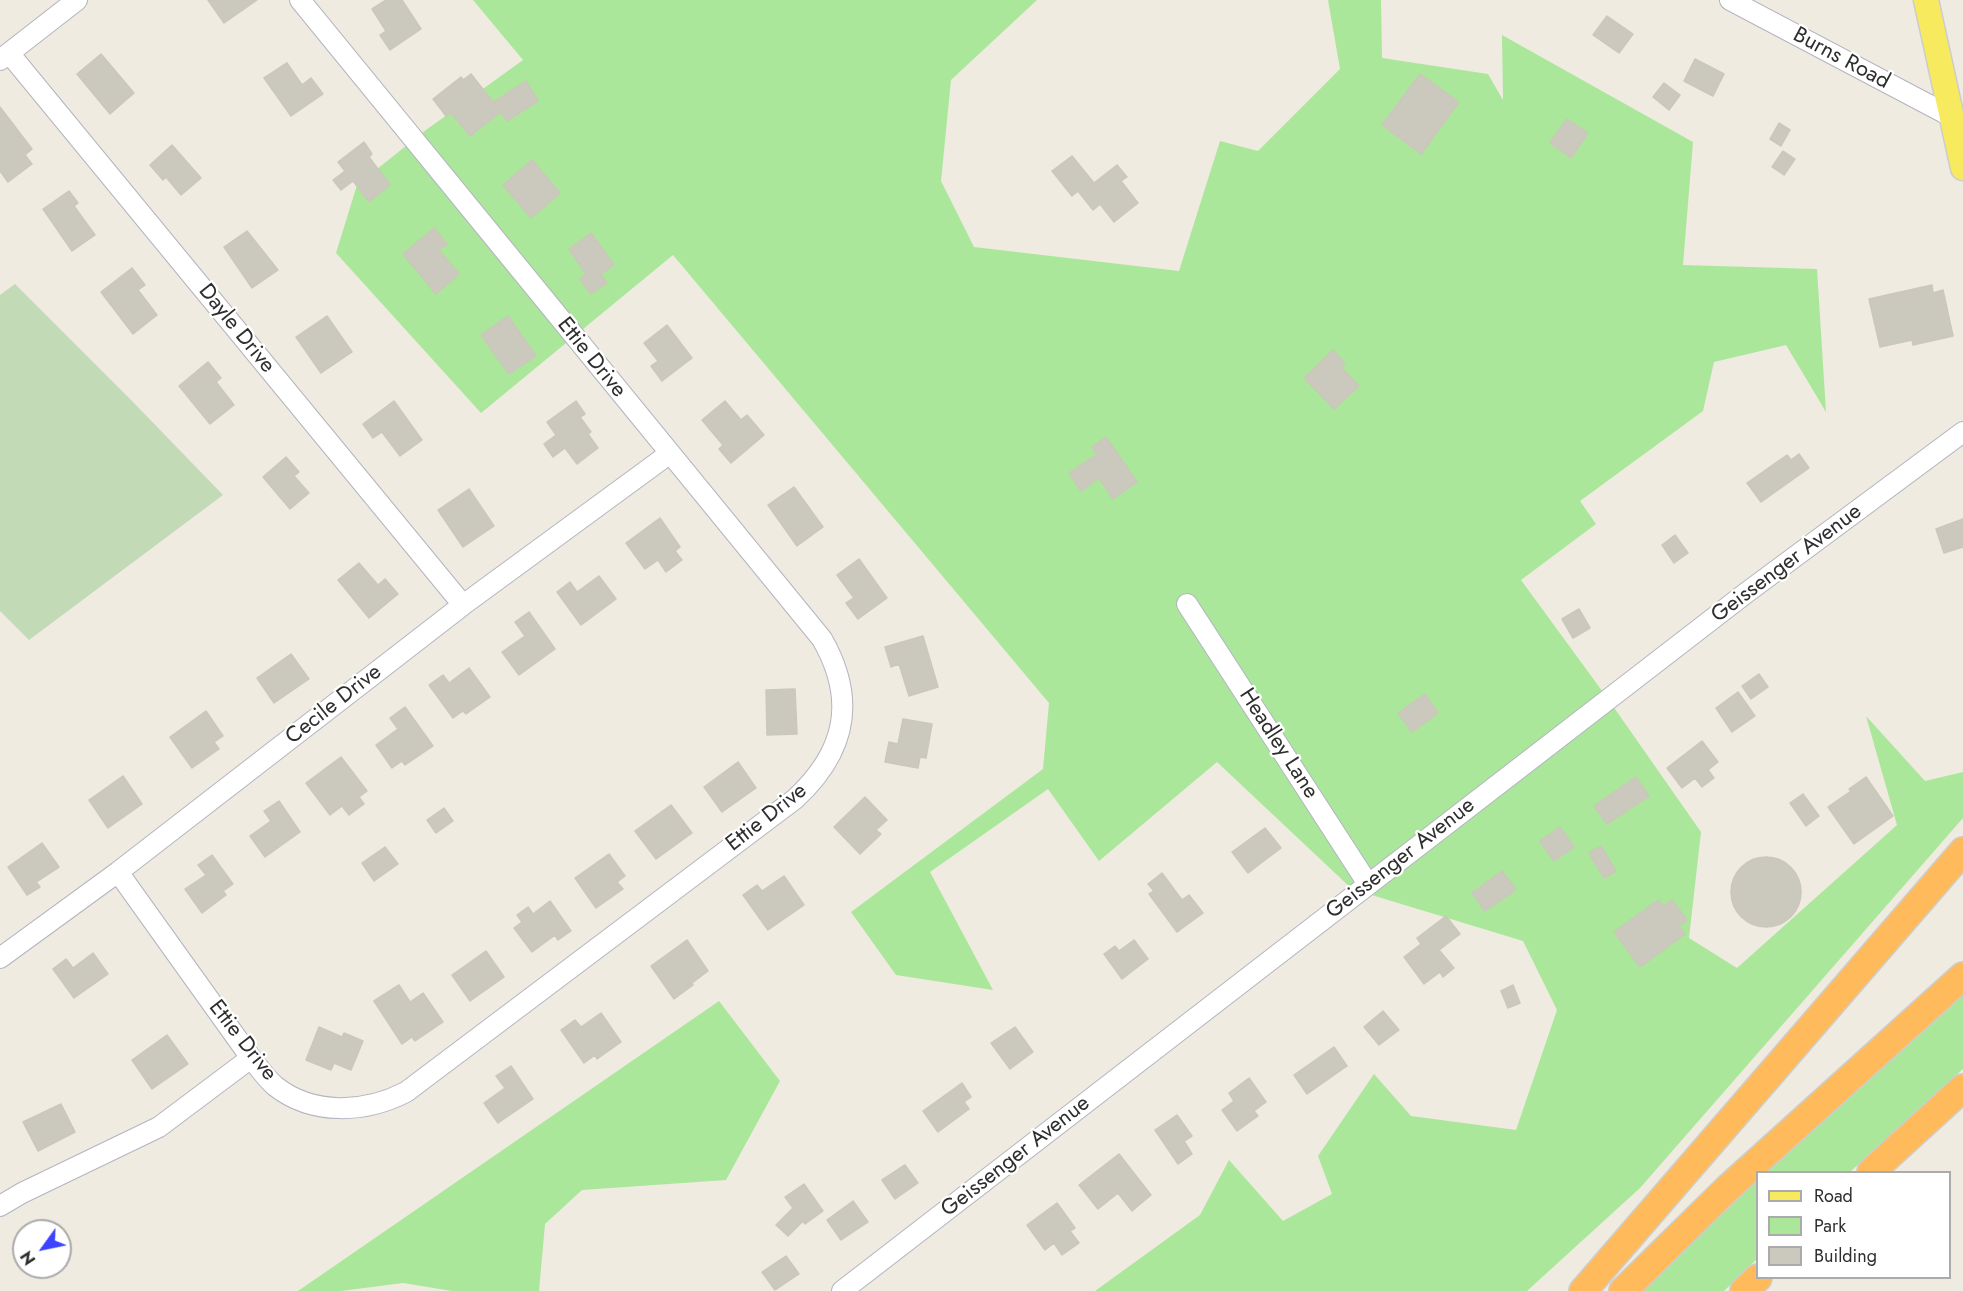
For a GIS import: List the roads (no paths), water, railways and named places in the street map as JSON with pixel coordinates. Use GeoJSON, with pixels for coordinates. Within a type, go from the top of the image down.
{"type":"FeatureCollection","features":[{"type":"Feature","properties":{"kind":"highway"},"geometry":{"type":"LineString","coordinates":[[1583,1291],[1963,851]]}},
{"type":"Feature","properties":{"kind":"highway"},"geometry":{"type":"LineString","coordinates":[[1623,1291],[1728,1188],[1963,976]]}},
{"type":"Feature","properties":{"kind":"highway"},"geometry":{"type":"LineString","coordinates":[[1873,1171],[1963,1088]]}},
{"type":"Feature","properties":{"kind":"highway"},"geometry":{"type":"LineString","coordinates":[[1744,1291],[1757,1279]]}},
{"type":"Feature","properties":{"kind":"main road"},"geometry":{"type":"LineString","coordinates":[[1926,0],[1963,168]]}},
{"type":"Feature","properties":{"kind":"street"},"geometry":{"type":"LineString","coordinates":[[4,56],[77,0]]}},
{"type":"Feature","properties":{"kind":"street","name":"Ettie Drive"},"geometry":{"type":"LineString","coordinates":[[118,872],[250,1058],[275,1085],[296,1099],[340,1109],[365,1107],[388,1102],[416,1085],[795,799],[812,783],[836,741],[842,720],[843,701],[840,678],[833,658],[822,639],[300,0]]}},
{"type":"Feature","properties":{"kind":"street","name":"Burns Road"},"geometry":{"type":"LineString","coordinates":[[1730,0],[1952,117]]}},
{"type":"Feature","properties":{"kind":"street","name":"Dayle Drive"},"geometry":{"type":"LineString","coordinates":[[4,56],[464,605]]}},
{"type":"Feature","properties":{"kind":"street","name":"Geissenger Avenue"},"geometry":{"type":"LineString","coordinates":[[842,1291],[1746,593],[1963,432]]}},
{"type":"Feature","properties":{"kind":"street","name":"Cecile Drive"},"geometry":{"type":"LineString","coordinates":[[0,958],[118,872],[464,605],[669,454]]}},
{"type":"Feature","properties":{"kind":"street","name":"Headley Lane"},"geometry":{"type":"LineString","coordinates":[[1187,604],[1368,884]]}},
{"type":"Feature","properties":{"kind":"street"},"geometry":{"type":"LineString","coordinates":[[0,1206],[159,1126],[250,1058]]}}]}
